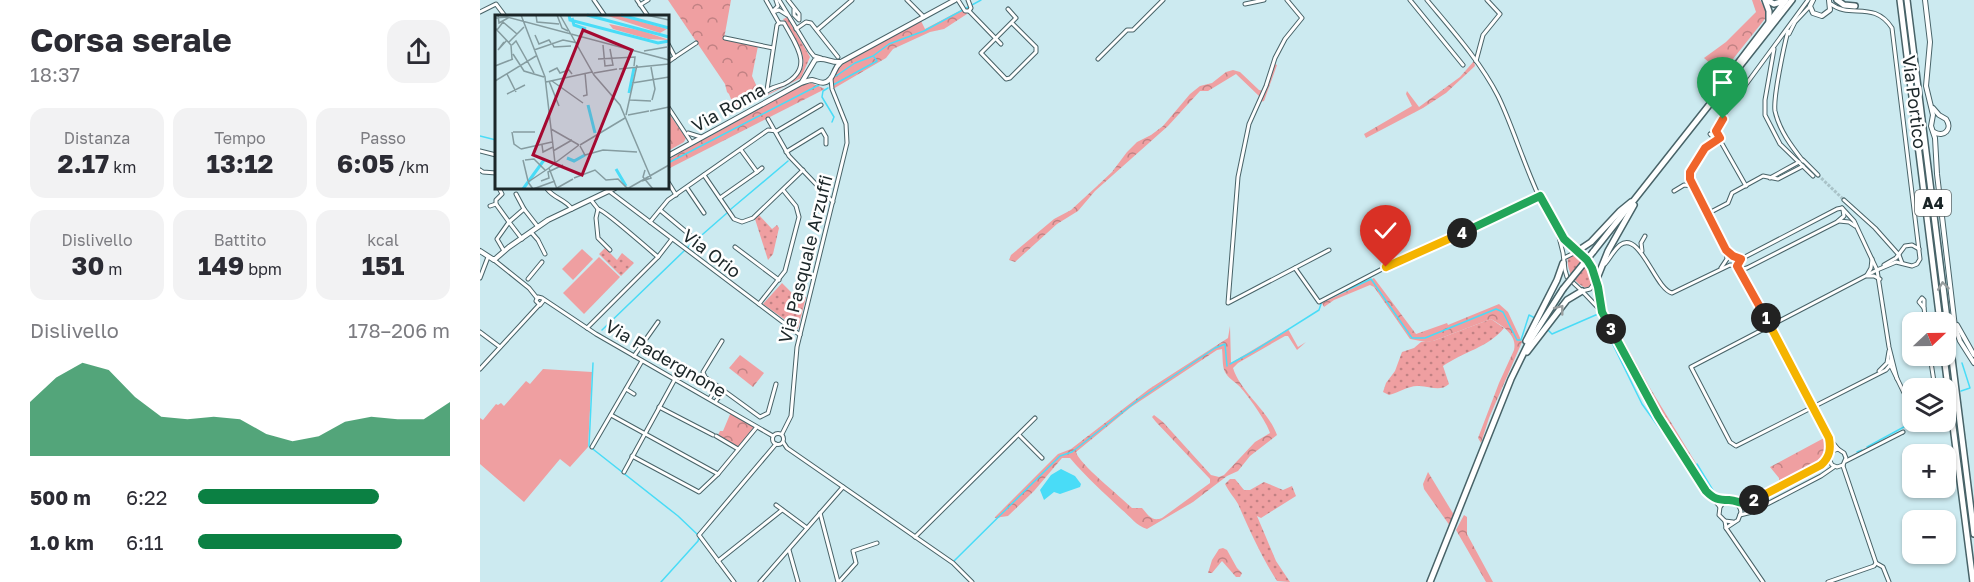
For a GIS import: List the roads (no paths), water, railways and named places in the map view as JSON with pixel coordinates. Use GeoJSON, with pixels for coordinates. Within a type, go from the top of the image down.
{"type":"FeatureCollection","features":[{"type":"Feature","properties":{"kind":"highway"},"geometry":{"type":"LineString","coordinates":[[1766,0],[1774,4],[1785,0]]}},
{"type":"Feature","properties":{"kind":"highway"},"geometry":{"type":"LineString","coordinates":[[1766,0],[1769,23]]}},
{"type":"Feature","properties":{"kind":"highway"},"geometry":{"type":"LineString","coordinates":[[1430,582],[1444,551],[1496,412],[1531,339],[1563,289],[1639,196],[1785,0]]}},
{"type":"Feature","properties":{"kind":"highway"},"geometry":{"type":"LineString","coordinates":[[1699,117],[1792,0]]}},
{"type":"Feature","properties":{"kind":"highway"},"geometry":{"type":"LineString","coordinates":[[1837,0],[1844,5],[1855,6]]}},
{"type":"Feature","properties":{"kind":"highway","name":"A4"},"geometry":{"type":"LineString","coordinates":[[1900,0],[1939,312]]}},
{"type":"Feature","properties":{"kind":"highway","name":"A4"},"geometry":{"type":"LineString","coordinates":[[1907,0],[1974,534]]}},
{"type":"Feature","properties":{"kind":"highway"},"geometry":{"type":"LineString","coordinates":[[1576,252],[1591,242],[1620,210],[1639,196]]}},
{"type":"Feature","properties":{"kind":"highway"},"geometry":{"type":"LineString","coordinates":[[1596,281],[1616,236],[1639,196]]}},
{"type":"Feature","properties":{"kind":"highway"},"geometry":{"type":"LineString","coordinates":[[1518,366],[1524,346],[1564,261]]}},
{"type":"Feature","properties":{"kind":"highway"},"geometry":{"type":"LineString","coordinates":[[1518,366],[1567,300],[1582,291]]}},
{"type":"Feature","properties":{"kind":"highway"},"geometry":{"type":"LineString","coordinates":[[1945,366],[1973,582]]}},
{"type":"Feature","properties":{"kind":"main road"},"geometry":{"type":"LineString","coordinates":[[830,62],[957,0]]}},
{"type":"Feature","properties":{"kind":"main road"},"geometry":{"type":"LineString","coordinates":[[1810,6],[1811,0]]}},
{"type":"Feature","properties":{"kind":"main road"},"geometry":{"type":"LineString","coordinates":[[1924,0],[1930,42],[1926,87],[1931,105],[1931,126],[1934,132],[1954,312]]}},
{"type":"Feature","properties":{"kind":"main road","name":"Via Portico"},"geometry":{"type":"LineString","coordinates":[[1810,6],[1815,15],[1822,16],[1828,13],[1830,2]]}},
{"type":"Feature","properties":{"kind":"main road"},"geometry":{"type":"LineString","coordinates":[[812,62],[821,58],[830,62],[834,69]]}},
{"type":"Feature","properties":{"kind":"main road"},"geometry":{"type":"LineString","coordinates":[[809,71],[813,80],[823,83],[831,79],[839,59]]}},
{"type":"Feature","properties":{"kind":"main road","name":"Via Roma"},"geometry":{"type":"LineString","coordinates":[[801,83],[812,62]]}},
{"type":"Feature","properties":{"kind":"main road","name":"Via Roma"},"geometry":{"type":"LineString","coordinates":[[669,155],[801,83],[813,80]]}},
{"type":"Feature","properties":{"kind":"main road"},"geometry":{"type":"LineString","coordinates":[[1931,105],[1949,124],[1935,150]]}},
{"type":"Feature","properties":{"kind":"main road"},"geometry":{"type":"LineString","coordinates":[[1932,120],[1941,116]]}},
{"type":"Feature","properties":{"kind":"main road"},"geometry":{"type":"LineString","coordinates":[[1934,132],[1943,134]]}},
{"type":"Feature","properties":{"kind":"main road"},"geometry":{"type":"LineString","coordinates":[[480,251],[494,260],[548,220],[613,189]]}},
{"type":"Feature","properties":{"kind":"main road"},"geometry":{"type":"LineString","coordinates":[[1956,324],[1974,355]]}},
{"type":"Feature","properties":{"kind":"main road"},"geometry":{"type":"LineString","coordinates":[[1956,326],[1960,341],[1974,363]]}},
{"type":"Feature","properties":{"kind":"street"},"geometry":{"type":"LineString","coordinates":[[594,0],[605,15]]}},
{"type":"Feature","properties":{"kind":"street"},"geometry":{"type":"LineString","coordinates":[[647,15],[639,2],[648,0]]}},
{"type":"Feature","properties":{"kind":"street"},"geometry":{"type":"LineString","coordinates":[[766,0],[779,24]]}},
{"type":"Feature","properties":{"kind":"street"},"geometry":{"type":"LineString","coordinates":[[773,12],[778,6],[777,0]]}},
{"type":"Feature","properties":{"kind":"street"},"geometry":{"type":"LineString","coordinates":[[777,0],[810,51],[814,56],[821,58]]}},
{"type":"Feature","properties":{"kind":"street"},"geometry":{"type":"LineString","coordinates":[[788,0],[794,9]]}},
{"type":"Feature","properties":{"kind":"street"},"geometry":{"type":"LineString","coordinates":[[817,30],[852,0]]}},
{"type":"Feature","properties":{"kind":"street"},"geometry":{"type":"LineString","coordinates":[[907,0],[923,17]]}},
{"type":"Feature","properties":{"kind":"street"},"geometry":{"type":"LineString","coordinates":[[957,0],[968,7],[1001,44]]}},
{"type":"Feature","properties":{"kind":"street"},"geometry":{"type":"LineString","coordinates":[[1098,59],[1127,30],[1133,30],[1163,0]]}},
{"type":"Feature","properties":{"kind":"street"},"geometry":{"type":"LineString","coordinates":[[1245,4],[1264,0]]}},
{"type":"Feature","properties":{"kind":"street"},"geometry":{"type":"LineString","coordinates":[[1287,0],[1302,18],[1285,39],[1275,58],[1266,86],[1249,124],[1238,177],[1228,303],[1329,249]]}},
{"type":"Feature","properties":{"kind":"street"},"geometry":{"type":"LineString","coordinates":[[1410,0],[1463,64]]}},
{"type":"Feature","properties":{"kind":"street"},"geometry":{"type":"LineString","coordinates":[[1427,0],[1476,61],[1499,98],[1540,196],[1557,229],[1576,252],[1587,260],[1596,281],[1602,312]]}},
{"type":"Feature","properties":{"kind":"street"},"geometry":{"type":"LineString","coordinates":[[1476,61],[1483,35],[1500,15],[1487,0]]}},
{"type":"Feature","properties":{"kind":"street"},"geometry":{"type":"LineString","coordinates":[[1746,186],[1716,131],[1725,113],[1811,0]]}},
{"type":"Feature","properties":{"kind":"street","name":"Via Portico"},"geometry":{"type":"LineString","coordinates":[[1830,2],[1838,8],[1867,6],[1883,15],[1893,31],[1920,250]]}},
{"type":"Feature","properties":{"kind":"street"},"geometry":{"type":"LineString","coordinates":[[480,12],[496,4],[504,15]]}},
{"type":"Feature","properties":{"kind":"street"},"geometry":{"type":"LineString","coordinates":[[1785,50],[1792,26],[1810,6]]}},
{"type":"Feature","properties":{"kind":"street"},"geometry":{"type":"LineString","coordinates":[[1008,9],[1016,18],[1012,22],[996,39],[981,53],[1006,79],[1010,78],[1036,52],[1036,47],[1012,22]]}},
{"type":"Feature","properties":{"kind":"street"},"geometry":{"type":"LineString","coordinates":[[773,12],[779,10],[787,15]]}},
{"type":"Feature","properties":{"kind":"street"},"geometry":{"type":"LineString","coordinates":[[796,29],[807,22],[811,23],[839,59]]}},
{"type":"Feature","properties":{"kind":"street"},"geometry":{"type":"LineString","coordinates":[[763,95],[767,90],[794,79],[801,63],[801,56],[784,23],[779,24]]}},
{"type":"Feature","properties":{"kind":"street"},"geometry":{"type":"LineString","coordinates":[[767,90],[779,24]]}},
{"type":"Feature","properties":{"kind":"street"},"geometry":{"type":"LineString","coordinates":[[1789,27],[1775,97],[1775,111],[1803,166],[1813,176]]}},
{"type":"Feature","properties":{"kind":"street"},"geometry":{"type":"LineString","coordinates":[[725,38],[773,48]]}},
{"type":"Feature","properties":{"kind":"street"},"geometry":{"type":"LineString","coordinates":[[669,61],[696,44]]}},
{"type":"Feature","properties":{"kind":"street"},"geometry":{"type":"LineString","coordinates":[[669,46],[675,57]]}},
{"type":"Feature","properties":{"kind":"street"},"geometry":{"type":"LineString","coordinates":[[1775,47],[1765,111],[1780,144],[1818,175]]}},
{"type":"Feature","properties":{"kind":"street"},"geometry":{"type":"LineString","coordinates":[[810,51],[812,62]]}},
{"type":"Feature","properties":{"kind":"street","name":"Via Pasquale Arzuffi"},"geometry":{"type":"LineString","coordinates":[[782,434],[791,416],[797,347],[847,143],[846,124],[842,109],[833,92],[831,79]]}},
{"type":"Feature","properties":{"kind":"street","name":"Via Pasquale Arzuffi"},"geometry":{"type":"LineString","coordinates":[[823,83],[833,92]]}},
{"type":"Feature","properties":{"kind":"street"},"geometry":{"type":"LineString","coordinates":[[650,222],[668,200],[740,149],[768,130],[777,131],[821,105]]}},
{"type":"Feature","properties":{"kind":"street"},"geometry":{"type":"LineString","coordinates":[[669,108],[691,142]]}},
{"type":"Feature","properties":{"kind":"street"},"geometry":{"type":"LineString","coordinates":[[768,119],[786,152],[833,201]]}},
{"type":"Feature","properties":{"kind":"street"},"geometry":{"type":"LineString","coordinates":[[786,152],[822,130],[826,137],[826,144]]}},
{"type":"Feature","properties":{"kind":"street"},"geometry":{"type":"LineString","coordinates":[[686,132],[701,137]]}},
{"type":"Feature","properties":{"kind":"street"},"geometry":{"type":"LineString","coordinates":[[1710,134],[1714,138],[1710,144]]}},
{"type":"Feature","properties":{"kind":"street"},"geometry":{"type":"LineString","coordinates":[[1720,138],[1705,148],[1690,172],[1690,179],[1726,250],[1733,256],[1741,259],[1842,208]]}},
{"type":"Feature","properties":{"kind":"street"},"geometry":{"type":"LineString","coordinates":[[740,149],[757,172]]}},
{"type":"Feature","properties":{"kind":"street"},"geometry":{"type":"LineString","coordinates":[[480,151],[495,155]]}},
{"type":"Feature","properties":{"kind":"street"},"geometry":{"type":"LineString","coordinates":[[1770,178],[1801,161]]}},
{"type":"Feature","properties":{"kind":"street"},"geometry":{"type":"LineString","coordinates":[[1707,214],[1728,203],[1732,193],[1763,176],[1778,179],[1803,166]]}},
{"type":"Feature","properties":{"kind":"street"},"geometry":{"type":"LineString","coordinates":[[720,198],[762,168]]}},
{"type":"Feature","properties":{"kind":"street"},"geometry":{"type":"LineString","coordinates":[[480,170],[495,173]]}},
{"type":"Feature","properties":{"kind":"street"},"geometry":{"type":"LineString","coordinates":[[704,175],[734,219],[742,222],[753,218],[803,170]]}},
{"type":"Feature","properties":{"kind":"street"},"geometry":{"type":"LineString","coordinates":[[669,184],[676,195]]}},
{"type":"Feature","properties":{"kind":"street"},"geometry":{"type":"LineString","coordinates":[[1674,191],[1684,185],[1693,187]]}},
{"type":"Feature","properties":{"kind":"street"},"geometry":{"type":"LineString","coordinates":[[687,187],[704,213]]}},
{"type":"Feature","properties":{"kind":"street"},"geometry":{"type":"LineString","coordinates":[[490,206],[502,194],[500,189]]}},
{"type":"Feature","properties":{"kind":"street"},"geometry":{"type":"LineString","coordinates":[[547,189],[554,197],[568,202],[572,208]]}},
{"type":"Feature","properties":{"kind":"street"},"geometry":{"type":"LineString","coordinates":[[759,304],[785,271],[799,217],[796,206],[783,190]]}},
{"type":"Feature","properties":{"kind":"street","name":"Via Orio"},"geometry":{"type":"LineString","coordinates":[[609,191],[800,335]]}},
{"type":"Feature","properties":{"kind":"street"},"geometry":{"type":"LineString","coordinates":[[516,194],[538,227]]}},
{"type":"Feature","properties":{"kind":"street"},"geometry":{"type":"LineString","coordinates":[[1295,268],[1318,302],[1386,267],[1540,196]]}},
{"type":"Feature","properties":{"kind":"street"},"geometry":{"type":"LineString","coordinates":[[591,200],[598,209],[603,210],[658,257]]}},
{"type":"Feature","properties":{"kind":"street"},"geometry":{"type":"LineString","coordinates":[[1844,200],[1892,247],[1903,264]]}},
{"type":"Feature","properties":{"kind":"street"},"geometry":{"type":"LineString","coordinates":[[496,202],[522,238]]}},
{"type":"Feature","properties":{"kind":"street"},"geometry":{"type":"LineString","coordinates":[[1602,266],[1620,246],[1626,242],[1634,244],[1664,289],[1669,293],[1677,292],[1732,264],[1739,268],[1748,268],[1837,222],[1844,216],[1842,208]]}},
{"type":"Feature","properties":{"kind":"street"},"geometry":{"type":"LineString","coordinates":[[1842,208],[1850,215],[1880,279],[1890,366],[1902,389]]}},
{"type":"Feature","properties":{"kind":"street"},"geometry":{"type":"LineString","coordinates":[[504,251],[497,240],[509,222],[524,209]]}},
{"type":"Feature","properties":{"kind":"street"},"geometry":{"type":"LineString","coordinates":[[598,209],[596,213],[598,238],[610,250]]}},
{"type":"Feature","properties":{"kind":"street"},"geometry":{"type":"LineString","coordinates":[[660,210],[690,235]]}},
{"type":"Feature","properties":{"kind":"street"},"geometry":{"type":"LineString","coordinates":[[1837,222],[1849,222],[1856,227]]}},
{"type":"Feature","properties":{"kind":"street"},"geometry":{"type":"LineString","coordinates":[[1557,229],[1568,277],[1602,312],[1658,416],[1702,485],[1720,507]]}},
{"type":"Feature","properties":{"kind":"street"},"geometry":{"type":"LineString","coordinates":[[531,232],[545,254]]}},
{"type":"Feature","properties":{"kind":"street"},"geometry":{"type":"LineString","coordinates":[[1643,255],[1641,243],[1645,236]]}},
{"type":"Feature","properties":{"kind":"street"},"geometry":{"type":"LineString","coordinates":[[586,328],[658,257],[672,239]]}},
{"type":"Feature","properties":{"kind":"street"},"geometry":{"type":"LineString","coordinates":[[1872,259],[1881,263],[1889,263],[1896,262],[1908,267],[1917,264],[1921,257],[1920,250],[1907,245],[1901,249],[1899,255],[1889,263],[1877,270],[1691,367],[1730,442],[1733,445],[1739,445],[1890,366]]}},
{"type":"Feature","properties":{"kind":"street"},"geometry":{"type":"LineString","coordinates":[[1880,279],[1894,254],[1892,247]]}},
{"type":"Feature","properties":{"kind":"street"},"geometry":{"type":"LineString","coordinates":[[735,248],[779,280]]}},
{"type":"Feature","properties":{"kind":"street"},"geometry":{"type":"LineString","coordinates":[[1720,269],[1726,259],[1726,250]]}},
{"type":"Feature","properties":{"kind":"street"},"geometry":{"type":"LineString","coordinates":[[1564,261],[1576,252]]}},
{"type":"Feature","properties":{"kind":"street"},"geometry":{"type":"LineString","coordinates":[[480,278],[488,256]]}},
{"type":"Feature","properties":{"kind":"street"},"geometry":{"type":"LineString","coordinates":[[1741,259],[1739,268],[1829,438],[1838,449],[1852,457]]}},
{"type":"Feature","properties":{"kind":"street"},"geometry":{"type":"LineString","coordinates":[[1865,276],[1871,268],[1872,259]]}},
{"type":"Feature","properties":{"kind":"street"},"geometry":{"type":"LineString","coordinates":[[494,260],[537,301],[545,301]]}},
{"type":"Feature","properties":{"kind":"street"},"geometry":{"type":"LineString","coordinates":[[528,279],[542,262]]}},
{"type":"Feature","properties":{"kind":"street"},"geometry":{"type":"LineString","coordinates":[[1746,280],[1748,268]]}},
{"type":"Feature","properties":{"kind":"street"},"geometry":{"type":"LineString","coordinates":[[1865,276],[1880,279]]}},
{"type":"Feature","properties":{"kind":"street"},"geometry":{"type":"LineString","coordinates":[[1582,291],[1590,289],[1596,281]]}},
{"type":"Feature","properties":{"kind":"street","name":"Via Padergnone"},"geometry":{"type":"LineString","coordinates":[[537,301],[541,297],[586,328],[716,401],[756,428],[773,436]]}},
{"type":"Feature","properties":{"kind":"street"},"geometry":{"type":"LineString","coordinates":[[480,369],[537,301]]}},
{"type":"Feature","properties":{"kind":"street"},"geometry":{"type":"LineString","coordinates":[[1924,308],[1925,312]]}},
{"type":"Feature","properties":{"kind":"street"},"geometry":{"type":"LineString","coordinates":[[634,356],[658,322]]}},
{"type":"Feature","properties":{"kind":"street"},"geometry":{"type":"LineString","coordinates":[[480,332],[500,346]]}},
{"type":"Feature","properties":{"kind":"street"},"geometry":{"type":"LineString","coordinates":[[722,341],[703,372],[705,377],[717,387],[763,417],[768,413],[776,384]]}},
{"type":"Feature","properties":{"kind":"street"},"geometry":{"type":"LineString","coordinates":[[1877,373],[1890,359]]}},
{"type":"Feature","properties":{"kind":"street"},"geometry":{"type":"LineString","coordinates":[[1890,359],[1897,379]]}},
{"type":"Feature","properties":{"kind":"street"},"geometry":{"type":"LineString","coordinates":[[592,447],[642,360]]}},
{"type":"Feature","properties":{"kind":"street"},"geometry":{"type":"LineString","coordinates":[[624,472],[675,379]]}},
{"type":"Feature","properties":{"kind":"street"},"geometry":{"type":"LineString","coordinates":[[710,398],[717,387]]}},
{"type":"Feature","properties":{"kind":"street"},"geometry":{"type":"LineString","coordinates":[[626,389],[634,394]]}},
{"type":"Feature","properties":{"kind":"street"},"geometry":{"type":"LineString","coordinates":[[716,401],[723,391]]}},
{"type":"Feature","properties":{"kind":"street"},"geometry":{"type":"LineString","coordinates":[[659,407],[738,449]]}},
{"type":"Feature","properties":{"kind":"street"},"geometry":{"type":"LineString","coordinates":[[611,415],[718,474]]}},
{"type":"Feature","properties":{"kind":"street"},"geometry":{"type":"LineString","coordinates":[[915,537],[1035,418]]}},
{"type":"Feature","properties":{"kind":"street"},"geometry":{"type":"LineString","coordinates":[[632,456],[699,492],[718,474],[756,428]]}},
{"type":"Feature","properties":{"kind":"street"},"geometry":{"type":"LineString","coordinates":[[1726,528],[1740,515],[1752,512],[1903,432]]}},
{"type":"Feature","properties":{"kind":"street"},"geometry":{"type":"LineString","coordinates":[[776,444],[773,436],[782,434],[787,448],[953,563],[972,582]]}},
{"type":"Feature","properties":{"kind":"street"},"geometry":{"type":"LineString","coordinates":[[1019,435],[1042,458]]}},
{"type":"Feature","properties":{"kind":"street"},"geometry":{"type":"LineString","coordinates":[[1829,438],[1829,461],[1847,478]]}},
{"type":"Feature","properties":{"kind":"street"},"geometry":{"type":"LineString","coordinates":[[734,582],[699,535],[776,444],[783,442]]}},
{"type":"Feature","properties":{"kind":"street"},"geometry":{"type":"LineString","coordinates":[[1737,504],[1750,502],[1821,465],[1829,454],[1838,449]]}},
{"type":"Feature","properties":{"kind":"street"},"geometry":{"type":"LineString","coordinates":[[1844,453],[1847,478],[1876,563],[1883,567],[1889,582]]}},
{"type":"Feature","properties":{"kind":"street"},"geometry":{"type":"LineString","coordinates":[[760,582],[843,488]]}},
{"type":"Feature","properties":{"kind":"street"},"geometry":{"type":"LineString","coordinates":[[1714,498],[1737,504],[1741,509],[1740,515]]}},
{"type":"Feature","properties":{"kind":"street"},"geometry":{"type":"LineString","coordinates":[[1726,501],[1720,507],[1719,516],[1725,521],[1733,522]]}},
{"type":"Feature","properties":{"kind":"street"},"geometry":{"type":"LineString","coordinates":[[776,505],[807,528]]}},
{"type":"Feature","properties":{"kind":"street"},"geometry":{"type":"LineString","coordinates":[[718,561],[782,510]]}},
{"type":"Feature","properties":{"kind":"street"},"geometry":{"type":"LineString","coordinates":[[820,513],[838,582]]}},
{"type":"Feature","properties":{"kind":"street"},"geometry":{"type":"LineString","coordinates":[[1725,521],[1726,528],[1763,582]]}},
{"type":"Feature","properties":{"kind":"street"},"geometry":{"type":"LineString","coordinates":[[838,582],[856,563],[853,550],[877,543]]}},
{"type":"Feature","properties":{"kind":"street"},"geometry":{"type":"LineString","coordinates":[[789,550],[798,582]]}},
{"type":"Feature","properties":{"kind":"street"},"geometry":{"type":"LineString","coordinates":[[1828,582],[1874,566],[1876,563]]}},
{"type":"Feature","properties":{"kind":"water"},"geometry":{"type":"Polygon","coordinates":[[[1061,469],[1075,476],[1081,484],[1080,487],[1060,494],[1054,492],[1044,500],[1040,490],[1051,475],[1061,469]]]}},
{"type":"Feature","properties":{"kind":"waterway"},"geometry":{"type":"LineString","coordinates":[[836,76],[855,63],[873,56],[889,44],[924,31],[981,0]]}},
{"type":"Feature","properties":{"kind":"waterway"},"geometry":{"type":"LineString","coordinates":[[833,85],[877,61],[874,57]]}},
{"type":"Feature","properties":{"kind":"waterway"},"geometry":{"type":"LineString","coordinates":[[669,162],[819,85]]}},
{"type":"Feature","properties":{"kind":"waterway"},"geometry":{"type":"LineString","coordinates":[[828,88],[823,91],[822,97],[834,117],[832,122]]}},
{"type":"Feature","properties":{"kind":"waterway"},"geometry":{"type":"LineString","coordinates":[[480,136],[495,140]]}},
{"type":"Feature","properties":{"kind":"waterway"},"geometry":{"type":"LineString","coordinates":[[731,209],[788,161]]}},
{"type":"Feature","properties":{"kind":"waterway"},"geometry":{"type":"LineString","coordinates":[[687,248],[727,213]]}},
{"type":"Feature","properties":{"kind":"waterway"},"geometry":{"type":"LineString","coordinates":[[602,330],[684,251]]}},
{"type":"Feature","properties":{"kind":"waterway"},"geometry":{"type":"LineString","coordinates":[[1330,298],[1371,279],[1412,338],[1425,338],[1496,309],[1503,312],[1517,340],[1521,340],[1529,315],[1535,318]]}},
{"type":"Feature","properties":{"kind":"waterway"},"geometry":{"type":"LineString","coordinates":[[1230,364],[1319,310],[1322,301]]}},
{"type":"Feature","properties":{"kind":"waterway"},"geometry":{"type":"LineString","coordinates":[[1547,329],[1552,334],[1598,314],[1642,404],[1698,486]]}},
{"type":"Feature","properties":{"kind":"waterway"},"geometry":{"type":"LineString","coordinates":[[954,561],[1060,456],[1072,452],[1138,400],[1215,348],[1225,344],[1227,366]]}},
{"type":"Feature","properties":{"kind":"waterway"},"geometry":{"type":"LineString","coordinates":[[593,363],[589,446],[678,516],[698,535]]}},
{"type":"Feature","properties":{"kind":"waterway"},"geometry":{"type":"LineString","coordinates":[[1961,391],[1970,388],[1962,363]]}},
{"type":"Feature","properties":{"kind":"waterway"},"geometry":{"type":"LineString","coordinates":[[1867,447],[1902,428]]}},
{"type":"Feature","properties":{"kind":"waterway"},"geometry":{"type":"LineString","coordinates":[[1857,452],[1862,450]]}},
{"type":"Feature","properties":{"kind":"waterway"},"geometry":{"type":"LineString","coordinates":[[1697,464],[1714,492]]}},
{"type":"Feature","properties":{"kind":"waterway"},"geometry":{"type":"LineString","coordinates":[[1743,509],[1823,469]]}},
{"type":"Feature","properties":{"kind":"waterway"},"geometry":{"type":"LineString","coordinates":[[661,582],[698,541],[699,537]]}},
{"type":"Feature","properties":{"kind":"tunnel"},"geometry":{"type":"LineString","coordinates":[[1818,175],[1844,200]]}}]}
